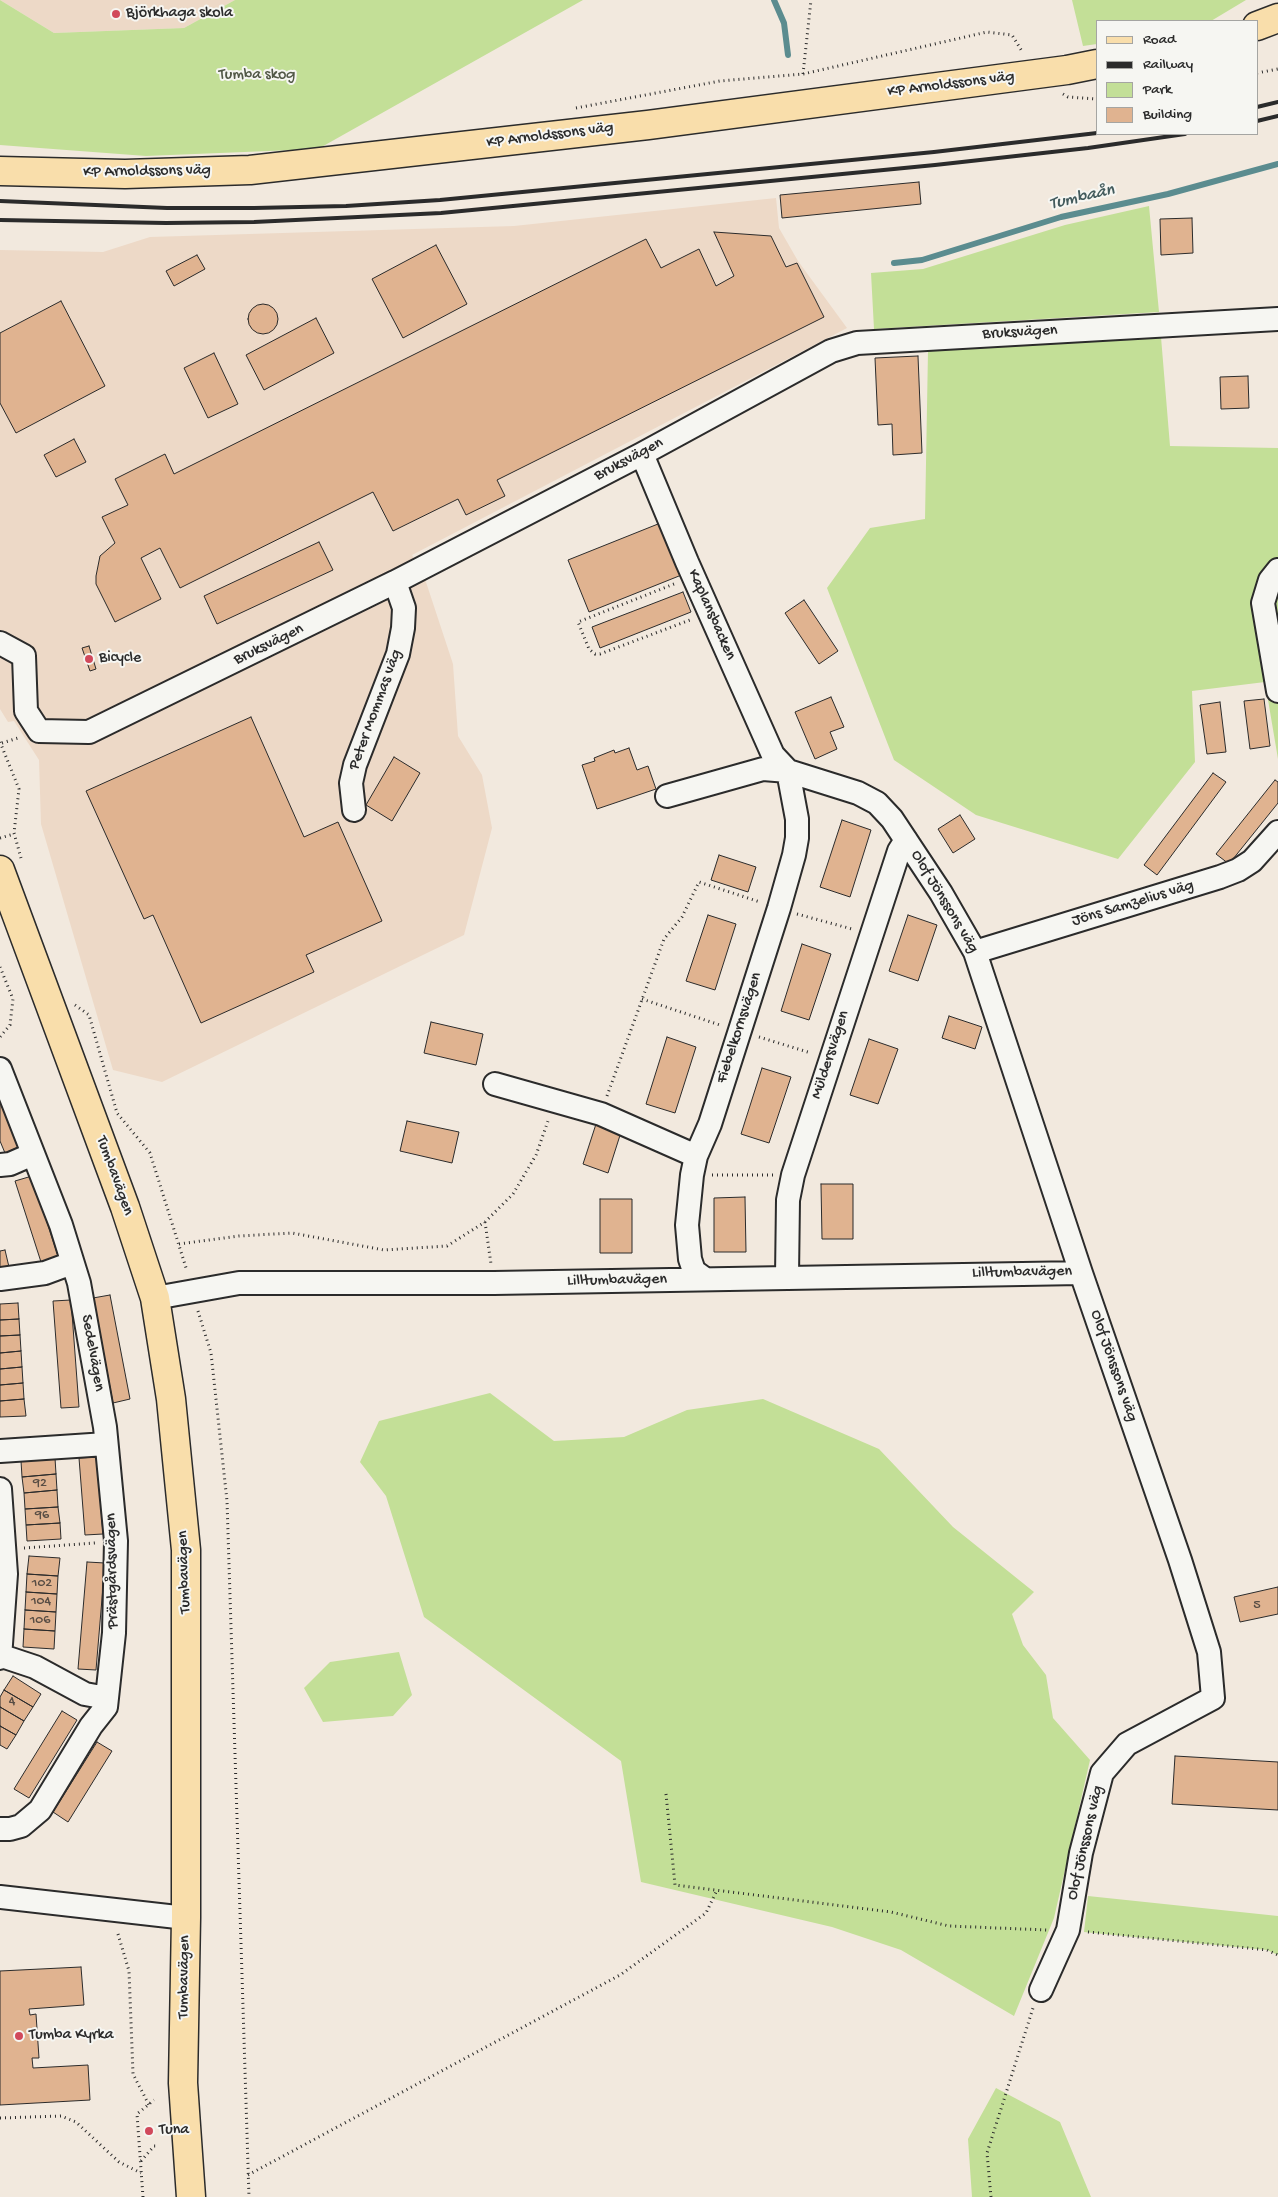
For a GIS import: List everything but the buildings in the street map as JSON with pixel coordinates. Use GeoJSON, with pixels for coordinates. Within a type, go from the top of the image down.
{"type":"FeatureCollection","features":[{"type":"Feature","properties":{"kind":"main road"},"geometry":{"type":"LineString","coordinates":[[1258,26],[1278,18]]}},
{"type":"Feature","properties":{"kind":"main road","name":"KP Arnoldssons väg"},"geometry":{"type":"LineString","coordinates":[[0,171],[125,174],[250,170],[648,125],[1067,70],[1096,64]]}},
{"type":"Feature","properties":{"kind":"main road","name":"Tumbavägen"},"geometry":{"type":"LineString","coordinates":[[11,865],[38,969],[125,1206],[155,1298],[171,1399],[186,1550],[186,1918],[183,2083],[190,2194]]}},
{"type":"Feature","properties":{"kind":"main road","name":"Tumbavägen"},"geometry":{"type":"LineString","coordinates":[[0,907],[38,969]]}},
{"type":"Feature","properties":{"kind":"street","name":"Bruksvägen"},"geometry":{"type":"LineString","coordinates":[[0,643],[24,656],[26,711],[38,731],[89,732],[395,582],[642,454],[830,351],[857,343],[1278,319]]}},
{"type":"Feature","properties":{"kind":"street","name":"Kaplansbacken"},"geometry":{"type":"LineString","coordinates":[[642,454],[773,755],[788,771]]}},
{"type":"Feature","properties":{"kind":"street"},"geometry":{"type":"LineString","coordinates":[[1276,572],[1266,590],[1263,603],[1278,691]]}},
{"type":"Feature","properties":{"kind":"street","name":"Peter Mommas väg"},"geometry":{"type":"LineString","coordinates":[[354,810],[351,783],[355,765],[398,654],[403,628],[404,608],[395,582]]}},
{"type":"Feature","properties":{"kind":"street","name":"Olof Jönssons väg"},"geometry":{"type":"LineString","coordinates":[[667,796],[763,768],[788,771],[858,793],[877,803],[906,840],[975,952],[1081,1272],[1177,1551],[1209,1652],[1213,1698],[1127,1744],[1102,1773],[1081,1853],[1068,1930],[1041,1990]]}},
{"type":"Feature","properties":{"kind":"street","name":"Fiebelkornsvägen"},"geometry":{"type":"LineString","coordinates":[[705,1279],[694,1271],[690,1259],[687,1226],[694,1166],[710,1124],[779,908],[797,838],[797,819],[788,771]]}},
{"type":"Feature","properties":{"kind":"street","name":"Jöns Samzelius väg"},"geometry":{"type":"LineString","coordinates":[[975,952],[1229,874],[1252,861],[1278,832]]}},
{"type":"Feature","properties":{"kind":"street","name":"Müldersvägen"},"geometry":{"type":"LineString","coordinates":[[787,1276],[788,1200],[793,1175],[899,851],[906,840]]}},
{"type":"Feature","properties":{"kind":"street","name":"Sedelvägen"},"geometry":{"type":"LineString","coordinates":[[0,1069],[61,1225],[79,1283],[106,1444]]}},
{"type":"Feature","properties":{"kind":"street"},"geometry":{"type":"LineString","coordinates":[[495,1084],[601,1114],[694,1166]]}},
{"type":"Feature","properties":{"kind":"street"},"geometry":{"type":"LineString","coordinates":[[0,1165],[10,1164],[33,1154]]}},
{"type":"Feature","properties":{"kind":"street"},"geometry":{"type":"LineString","coordinates":[[0,1279],[45,1273],[72,1263]]}},
{"type":"Feature","properties":{"kind":"street","name":"Lilltumbavägen"},"geometry":{"type":"LineString","coordinates":[[155,1298],[239,1283],[494,1283],[787,1276],[1081,1272]]}},
{"type":"Feature","properties":{"kind":"street"},"geometry":{"type":"LineString","coordinates":[[0,1451],[106,1444]]}},
{"type":"Feature","properties":{"kind":"street","name":"Prästgårdsvägen"},"geometry":{"type":"LineString","coordinates":[[0,1829],[21,1826],[40,1810],[91,1726],[106,1707],[114,1633],[116,1541],[106,1444]]}},
{"type":"Feature","properties":{"kind":"street"},"geometry":{"type":"LineString","coordinates":[[0,1489],[6,1574],[1,1657],[35,1667],[85,1694],[107,1698]]}},
{"type":"Feature","properties":{"kind":"street"},"geometry":{"type":"LineString","coordinates":[[0,1897],[186,1918]]}},
{"type":"Feature","properties":{"kind":"path"},"geometry":{"type":"LineString","coordinates":[[803,74],[810,0]]}},
{"type":"Feature","properties":{"kind":"path"},"geometry":{"type":"LineString","coordinates":[[568,109],[656,91],[720,81],[803,74],[988,32],[1012,36],[1025,55]]}},
{"type":"Feature","properties":{"kind":"path"},"geometry":{"type":"LineString","coordinates":[[1258,73],[1278,69]]}},
{"type":"Feature","properties":{"kind":"path"},"geometry":{"type":"LineString","coordinates":[[694,576],[578,622],[589,649],[595,654],[600,654],[710,612]]}},
{"type":"Feature","properties":{"kind":"path"},"geometry":{"type":"LineString","coordinates":[[11,865],[19,789],[1,742],[24,735]]}},
{"type":"Feature","properties":{"kind":"path"},"geometry":{"type":"LineString","coordinates":[[0,838],[14,833]]}},
{"type":"Feature","properties":{"kind":"path"},"geometry":{"type":"LineString","coordinates":[[601,1114],[664,939],[682,917],[698,882],[871,935]]}},
{"type":"Feature","properties":{"kind":"path"},"geometry":{"type":"LineString","coordinates":[[0,967],[13,998],[10,1025],[0,1037]]}},
{"type":"Feature","properties":{"kind":"path"},"geometry":{"type":"LineString","coordinates":[[70,1001],[89,1015],[117,1113],[150,1153],[211,1353],[227,1501],[249,2197]]}},
{"type":"Feature","properties":{"kind":"path"},"geometry":{"type":"LineString","coordinates":[[178,1244],[239,1236],[292,1233],[384,1250],[448,1246],[485,1222],[513,1194],[536,1155],[554,1102]]}},
{"type":"Feature","properties":{"kind":"path"},"geometry":{"type":"LineString","coordinates":[[694,1166],[793,1175]]}},
{"type":"Feature","properties":{"kind":"path"},"geometry":{"type":"LineString","coordinates":[[485,1222],[494,1283]]}},
{"type":"Feature","properties":{"kind":"path"},"geometry":{"type":"LineString","coordinates":[[4,1550],[116,1541]]}},
{"type":"Feature","properties":{"kind":"path"},"geometry":{"type":"LineString","coordinates":[[666,1794],[675,1885],[891,1912],[949,1926],[1068,1930],[1267,1950],[1278,1955]]}},
{"type":"Feature","properties":{"kind":"path"},"geometry":{"type":"LineString","coordinates":[[248,2175],[620,1975],[706,1913],[717,1890]]}},
{"type":"Feature","properties":{"kind":"path"},"geometry":{"type":"LineString","coordinates":[[118,1934],[129,1971],[133,2074],[149,2105]]}},
{"type":"Feature","properties":{"kind":"path"},"geometry":{"type":"LineString","coordinates":[[991,2197],[987,2153],[1029,2019],[1041,1990]]}},
{"type":"Feature","properties":{"kind":"path"},"geometry":{"type":"LineString","coordinates":[[143,2197],[137,2114],[154,2100]]}},
{"type":"Feature","properties":{"kind":"path"},"geometry":{"type":"LineString","coordinates":[[0,2118],[61,2116],[76,2122],[119,2162],[141,2173]]}},
{"type":"Feature","properties":{"kind":"path"},"geometry":{"type":"LineString","coordinates":[[140,2161],[154,2146],[157,2146]]}},
{"type":"Feature","properties":{"kind":"shaded area","name":"Björkhaga skola"},"geometry":{"type":"Polygon","coordinates":[[[0,0],[235,0],[184,28],[54,33],[0,0]]]}},
{"type":"Feature","properties":{"kind":"shaded area"},"geometry":{"type":"Polygon","coordinates":[[[776,198],[779,228],[798,261],[847,328],[412,555],[425,579],[453,664],[458,736],[482,775],[492,828],[464,935],[162,1082],[113,1070],[41,824],[39,760],[14,721],[8,722],[0,709],[0,250],[103,252],[150,237],[514,226],[776,198]]]}},
{"type":"Feature","properties":{"kind":"green space","name":"Tumba skog"},"geometry":{"type":"Polygon","coordinates":[[[0,0],[54,33],[184,28],[235,0],[583,0],[318,149],[146,156],[0,145],[0,0]]]}},
{"type":"Feature","properties":{"kind":"green space"},"geometry":{"type":"Polygon","coordinates":[[[1072,0],[1246,0],[1213,20],[1096,20],[1096,44],[1083,46],[1072,0]]]}},
{"type":"Feature","properties":{"kind":"green space"},"geometry":{"type":"Polygon","coordinates":[[[1149,206],[1159,312],[874,329],[871,273],[923,269],[1065,225],[1149,206]]]}},
{"type":"Feature","properties":{"kind":"green space"},"geometry":{"type":"Polygon","coordinates":[[[1161,337],[1170,446],[1278,448],[1278,759],[1265,682],[1192,691],[1195,762],[1118,859],[976,815],[894,760],[827,588],[870,528],[925,519],[928,351],[1161,337]]]}},
{"type":"Feature","properties":{"kind":"green space"},"geometry":{"type":"Polygon","coordinates":[[[490,1393],[554,1441],[624,1437],[687,1410],[763,1399],[879,1449],[953,1527],[1034,1592],[1012,1614],[1023,1645],[1046,1675],[1053,1718],[1090,1760],[1054,1918],[1014,2016],[901,1950],[832,1927],[641,1882],[621,1761],[424,1617],[386,1496],[360,1462],[379,1421],[490,1393]]]}},
{"type":"Feature","properties":{"kind":"green space"},"geometry":{"type":"Polygon","coordinates":[[[399,1652],[412,1695],[393,1716],[323,1722],[304,1688],[330,1662],[399,1652]]]}},
{"type":"Feature","properties":{"kind":"green space"},"geometry":{"type":"Polygon","coordinates":[[[1088,1896],[1278,1916],[1278,1955],[1267,1950],[1084,1932],[1088,1896]]]}},
{"type":"Feature","properties":{"kind":"green space"},"geometry":{"type":"Polygon","coordinates":[[[996,2088],[1060,2122],[1091,2197],[972,2197],[968,2139],[996,2088]]]}},
{"type":"Feature","properties":{"kind":"waterway"},"geometry":{"type":"LineString","coordinates":[[774,0],[784,23],[788,55]]}},
{"type":"Feature","properties":{"kind":"waterway","name":"Tumbaån"},"geometry":{"type":"LineString","coordinates":[[894,263],[922,260],[1061,217],[1168,194],[1278,164]]}},
{"type":"Feature","properties":{"kind":"railway"},"geometry":{"type":"LineString","coordinates":[[1258,107],[1278,102]]}},
{"type":"Feature","properties":{"kind":"railway"},"geometry":{"type":"LineString","coordinates":[[1258,121],[1278,116]]}},
{"type":"Feature","properties":{"kind":"railway"},"geometry":{"type":"LineString","coordinates":[[0,201],[167,208],[346,206],[440,200],[934,152],[1096,133]]}},
{"type":"Feature","properties":{"kind":"railway"},"geometry":{"type":"LineString","coordinates":[[0,220],[166,223],[254,222],[441,213],[935,165],[1088,148],[1178,135]]}},
{"type":"Feature","properties":{"kind":"place","name":"Björkhaga skola"},"geometry":{"type":"Point","coordinates":[116,14]}},
{"type":"Feature","properties":{"kind":"place","name":"Bicycle"},"geometry":{"type":"Point","coordinates":[89,659]}},
{"type":"Feature","properties":{"kind":"place","name":"Tumba Kyrka"},"geometry":{"type":"Point","coordinates":[19,2036]}},
{"type":"Feature","properties":{"kind":"place","name":"Tuna"},"geometry":{"type":"Point","coordinates":[149,2131]}}]}
